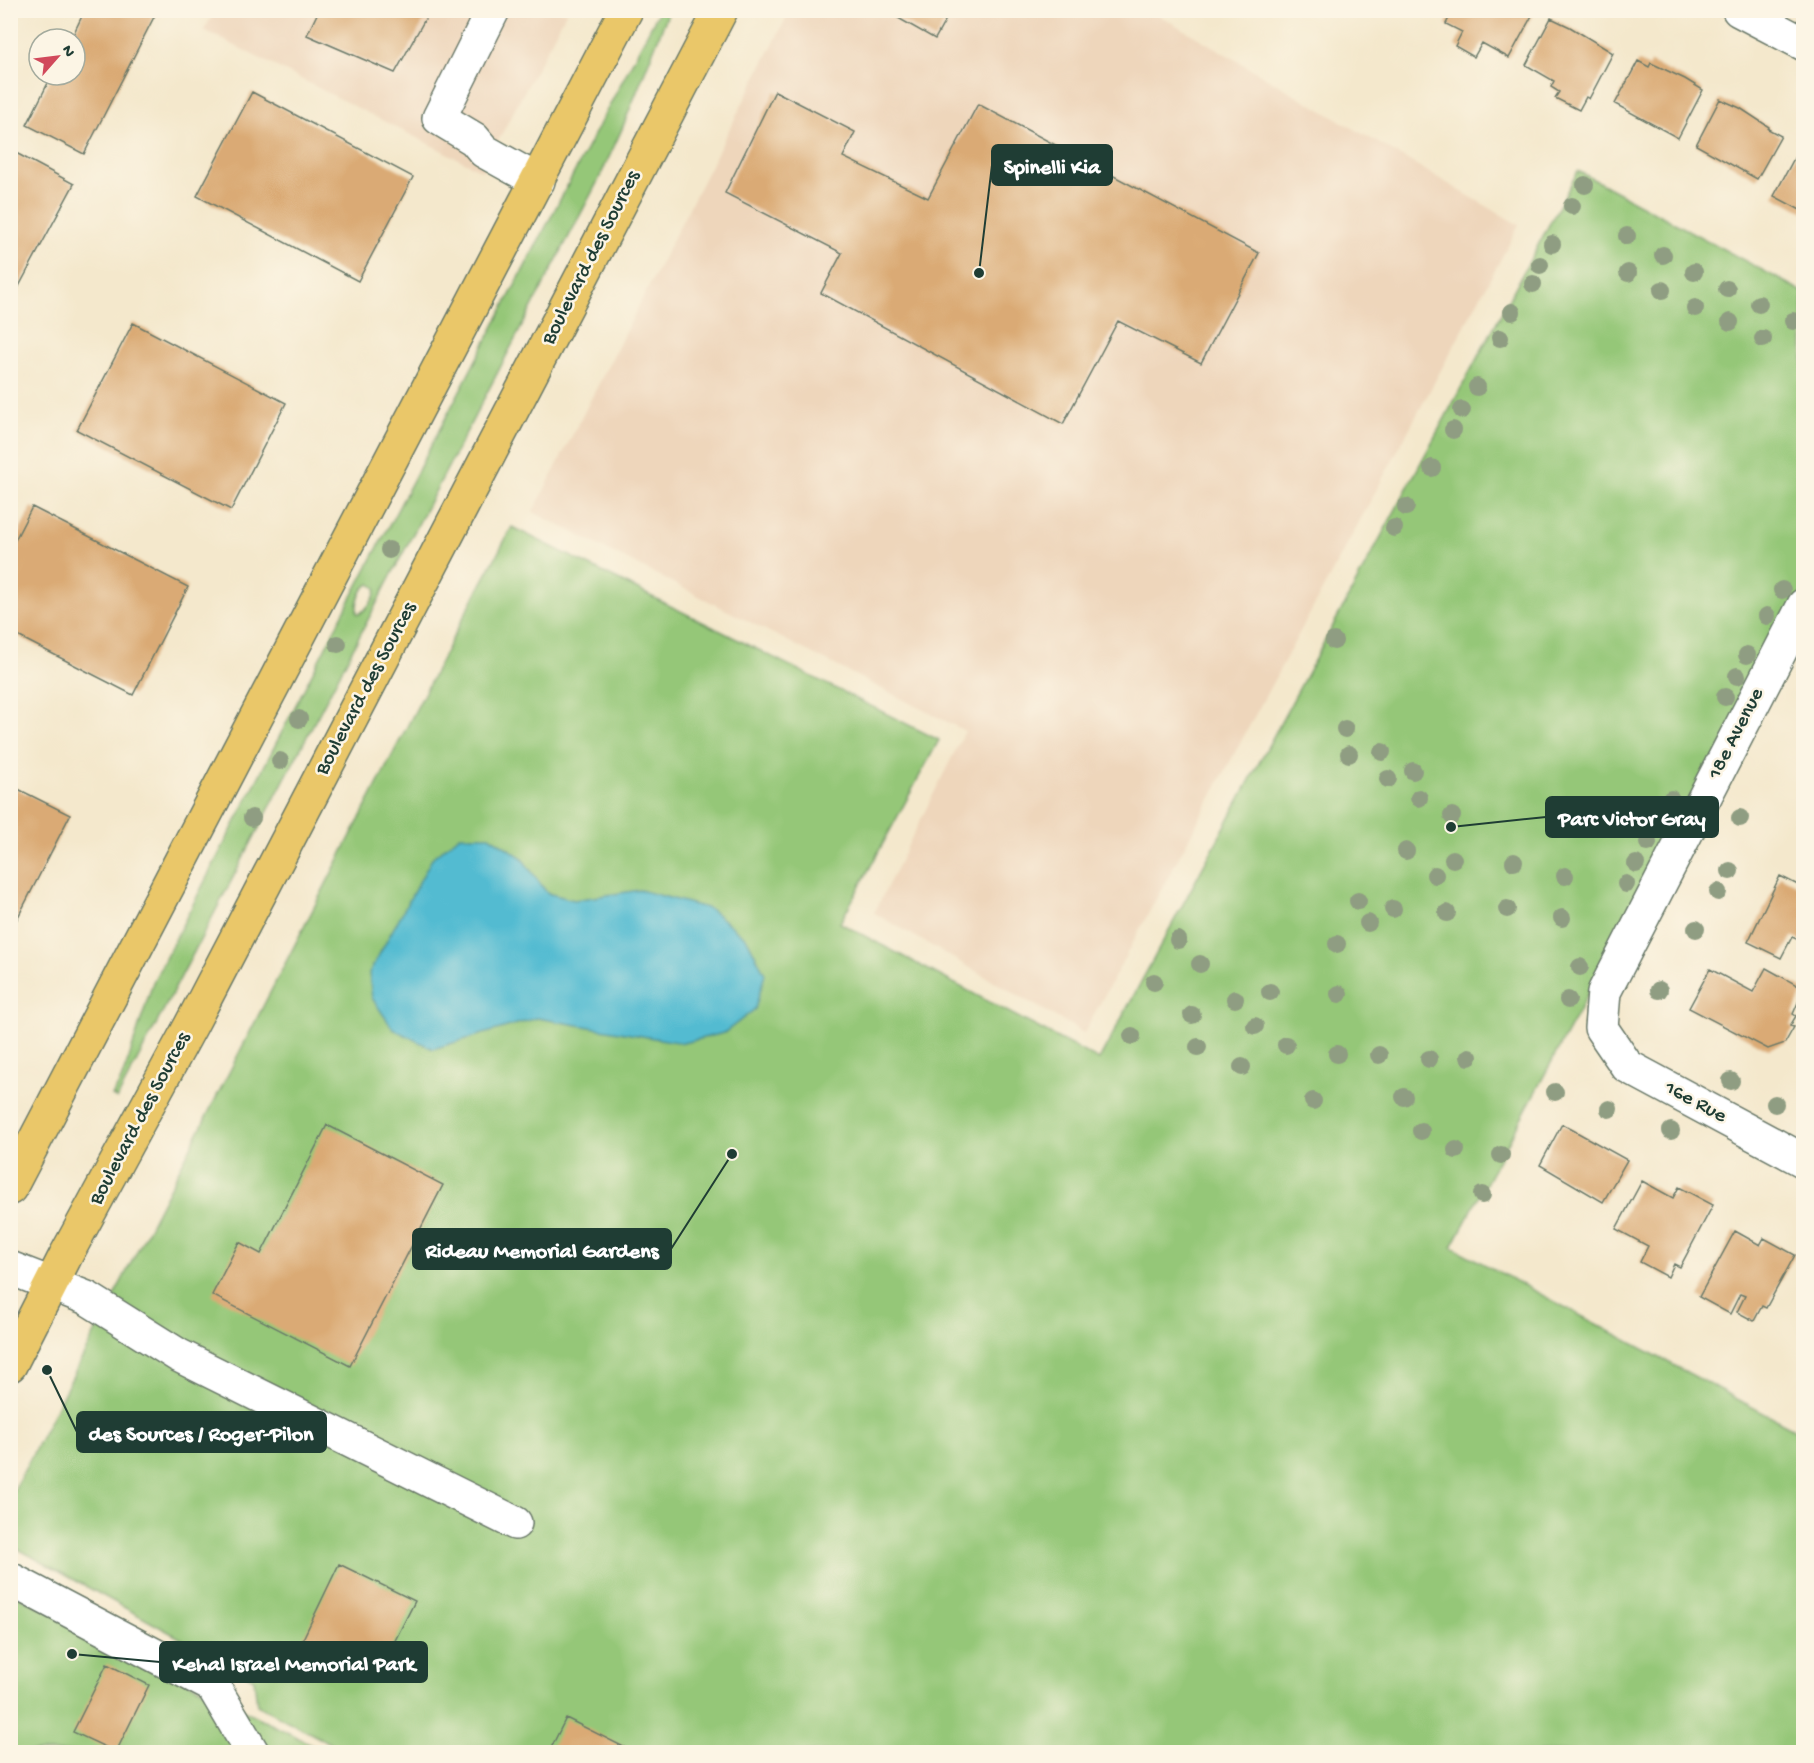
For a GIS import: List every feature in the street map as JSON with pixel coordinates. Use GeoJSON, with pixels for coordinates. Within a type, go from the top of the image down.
{"type":"FeatureCollection","features":[{"type":"Feature","properties":{"kind":"main road"},"geometry":{"type":"LineString","coordinates":[[10,1188],[626,10]]}},
{"type":"Feature","properties":{"kind":"main road","name":"Boulevard des Sources"},"geometry":{"type":"LineString","coordinates":[[10,1365],[190,1027],[722,10]]}},
{"type":"Feature","properties":{"kind":"street"},"geometry":{"type":"LineString","coordinates":[[493,10],[439,118],[474,139],[484,152],[538,180]]}},
{"type":"Feature","properties":{"kind":"street"},"geometry":{"type":"LineString","coordinates":[[1760,15],[1803,44]]}},
{"type":"Feature","properties":{"kind":"street","name":"18e Avenue"},"geometry":{"type":"LineString","coordinates":[[1602,1028],[1604,992],[1803,605]]}},
{"type":"Feature","properties":{"kind":"street","name":"16e Rue"},"geometry":{"type":"LineString","coordinates":[[1602,1028],[1627,1066],[1803,1161]]}},
{"type":"Feature","properties":{"kind":"street"},"geometry":{"type":"LineString","coordinates":[[10,1268],[52,1283],[103,1307],[178,1355],[515,1523]]}},
{"type":"Feature","properties":{"kind":"street"},"geometry":{"type":"LineString","coordinates":[[10,1578],[213,1686],[252,1752]]}},
{"type":"Feature","properties":{"kind":"shaded area"},"geometry":{"type":"Polygon","coordinates":[[[215,11],[567,11],[482,171],[204,30],[215,11]]]}},
{"type":"Feature","properties":{"kind":"shaded area"},"geometry":{"type":"Polygon","coordinates":[[[790,11],[1152,11],[1519,225],[1084,1033],[874,913],[965,731],[533,512],[790,11]]]}},
{"type":"Feature","properties":{"kind":"green space"},"geometry":{"type":"Polygon","coordinates":[[[659,11],[669,11],[622,129],[599,179],[117,1099],[112,1096],[129,1058],[153,982],[337,625],[659,11]],[[370,584],[361,592],[357,613],[362,612],[370,603],[376,588],[370,584]]]}},
{"type":"Feature","properties":{"kind":"green space"},"geometry":{"type":"Polygon","coordinates":[[[1578,171],[1803,292],[1803,594],[1452,1247],[1803,1434],[1803,1752],[346,1752],[257,1705],[254,1679],[11,1545],[10,1498],[512,527],[939,740],[840,923],[1099,1060],[1578,171]]]}},
{"type":"Feature","properties":{"kind":"green space"},"geometry":{"type":"Polygon","coordinates":[[[10,1592],[326,1752],[11,1752],[10,1592]]]}},
{"type":"Feature","properties":{"kind":"water"},"geometry":{"type":"Polygon","coordinates":[[[459,836],[489,836],[521,857],[547,893],[574,900],[640,890],[710,909],[747,939],[765,974],[755,1009],[724,1033],[683,1043],[537,1018],[433,1049],[393,1029],[372,998],[369,973],[433,857],[459,836]]]}},
{"type":"Feature","properties":{"kind":"building"},"geometry":{"type":"Polygon","coordinates":[[[85,10],[152,10],[156,13],[84,154],[27,125],[46,87],[87,87],[87,27],[77,27],[85,10]]]}},
{"type":"Feature","properties":{"kind":"building"},"geometry":{"type":"Polygon","coordinates":[[[319,10],[430,10],[395,73],[307,35],[319,10]]]}},
{"type":"Feature","properties":{"kind":"building"},"geometry":{"type":"Polygon","coordinates":[[[884,10],[951,10],[935,39],[884,10]]]}},
{"type":"Feature","properties":{"kind":"building"},"geometry":{"type":"Polygon","coordinates":[[[1453,10],[1535,10],[1509,58],[1482,43],[1474,57],[1455,46],[1462,32],[1446,24],[1453,10]]]}},
{"type":"Feature","properties":{"kind":"building"},"geometry":{"type":"Polygon","coordinates":[[[1551,18],[1613,53],[1589,99],[1586,97],[1579,110],[1555,98],[1559,92],[1551,87],[1554,81],[1526,65],[1551,18]]]}},
{"type":"Feature","properties":{"kind":"building"},"geometry":{"type":"Polygon","coordinates":[[[1638,61],[1649,67],[1651,63],[1703,90],[1678,138],[1615,104],[1638,61]]]}},
{"type":"Feature","properties":{"kind":"building"},"geometry":{"type":"Polygon","coordinates":[[[775,91],[855,132],[843,157],[928,198],[978,104],[1259,253],[1201,363],[1118,321],[1063,424],[821,293],[842,253],[725,193],[775,91]]]}},
{"type":"Feature","properties":{"kind":"building"},"geometry":{"type":"Polygon","coordinates":[[[252,92],[413,177],[358,281],[197,196],[252,92]]]}},
{"type":"Feature","properties":{"kind":"building"},"geometry":{"type":"Polygon","coordinates":[[[1720,99],[1740,108],[1781,136],[1757,179],[1696,145],[1720,99]]]}},
{"type":"Feature","properties":{"kind":"building"},"geometry":{"type":"Polygon","coordinates":[[[1798,151],[1804,153],[1804,212],[1774,196],[1798,151]]]}},
{"type":"Feature","properties":{"kind":"building"},"geometry":{"type":"Polygon","coordinates":[[[16,153],[74,184],[10,303],[10,163],[16,153]]]}},
{"type":"Feature","properties":{"kind":"building"},"geometry":{"type":"Polygon","coordinates":[[[133,323],[286,403],[231,510],[77,430],[133,323]]]}},
{"type":"Feature","properties":{"kind":"building"},"geometry":{"type":"Polygon","coordinates":[[[32,507],[188,587],[133,695],[10,632],[10,550],[32,507]]]}},
{"type":"Feature","properties":{"kind":"building"},"geometry":{"type":"Polygon","coordinates":[[[10,785],[70,815],[16,921],[10,918],[10,785]]]}},
{"type":"Feature","properties":{"kind":"building"},"geometry":{"type":"Polygon","coordinates":[[[1780,876],[1804,888],[1804,942],[1792,937],[1781,958],[1748,942],[1780,876]]]}},
{"type":"Feature","properties":{"kind":"building"},"geometry":{"type":"Polygon","coordinates":[[[1766,968],[1804,989],[1793,1014],[1796,1016],[1790,1026],[1794,1027],[1785,1043],[1768,1049],[1689,1008],[1710,969],[1753,992],[1766,968]]]}},
{"type":"Feature","properties":{"kind":"building"},"geometry":{"type":"Polygon","coordinates":[[[1562,1124],[1627,1160],[1603,1202],[1540,1165],[1562,1124]]]}},
{"type":"Feature","properties":{"kind":"building"},"geometry":{"type":"Polygon","coordinates":[[[327,1125],[443,1185],[350,1366],[212,1295],[239,1242],[261,1254],[327,1125]]]}},
{"type":"Feature","properties":{"kind":"building"},"geometry":{"type":"Polygon","coordinates":[[[1642,1181],[1673,1198],[1679,1187],[1713,1205],[1680,1267],[1674,1264],[1668,1277],[1640,1262],[1648,1246],[1616,1229],[1642,1181]]]}},
{"type":"Feature","properties":{"kind":"building"},"geometry":{"type":"Polygon","coordinates":[[[1735,1231],[1760,1245],[1764,1238],[1795,1255],[1766,1308],[1762,1306],[1754,1321],[1737,1312],[1745,1296],[1740,1294],[1730,1314],[1699,1297],[1735,1231]]]}},
{"type":"Feature","properties":{"kind":"building"},"geometry":{"type":"Polygon","coordinates":[[[339,1564],[415,1601],[376,1678],[302,1641],[339,1564]]]}},
{"type":"Feature","properties":{"kind":"building"},"geometry":{"type":"Polygon","coordinates":[[[107,1664],[149,1685],[116,1752],[73,1732],[107,1664]]]}},
{"type":"Feature","properties":{"kind":"building"},"geometry":{"type":"Polygon","coordinates":[[[566,1718],[630,1750],[629,1752],[549,1752],[566,1718]]]}},
{"type":"Feature","properties":{"kind":"place","name":"Spinelli Kia"},"geometry":{"type":"Point","coordinates":[979,273]}},
{"type":"Feature","properties":{"kind":"place","name":"Parc Victor Gray"},"geometry":{"type":"Point","coordinates":[1451,827]}},
{"type":"Feature","properties":{"kind":"place","name":"Rideau Memorial Gardens"},"geometry":{"type":"Point","coordinates":[732,1154]}},
{"type":"Feature","properties":{"kind":"place","name":"des Sources / Roger-Pilon"},"geometry":{"type":"Point","coordinates":[47,1370]}},
{"type":"Feature","properties":{"kind":"place","name":"Kehal Israel Memorial Park"},"geometry":{"type":"Point","coordinates":[72,1654]}}]}
